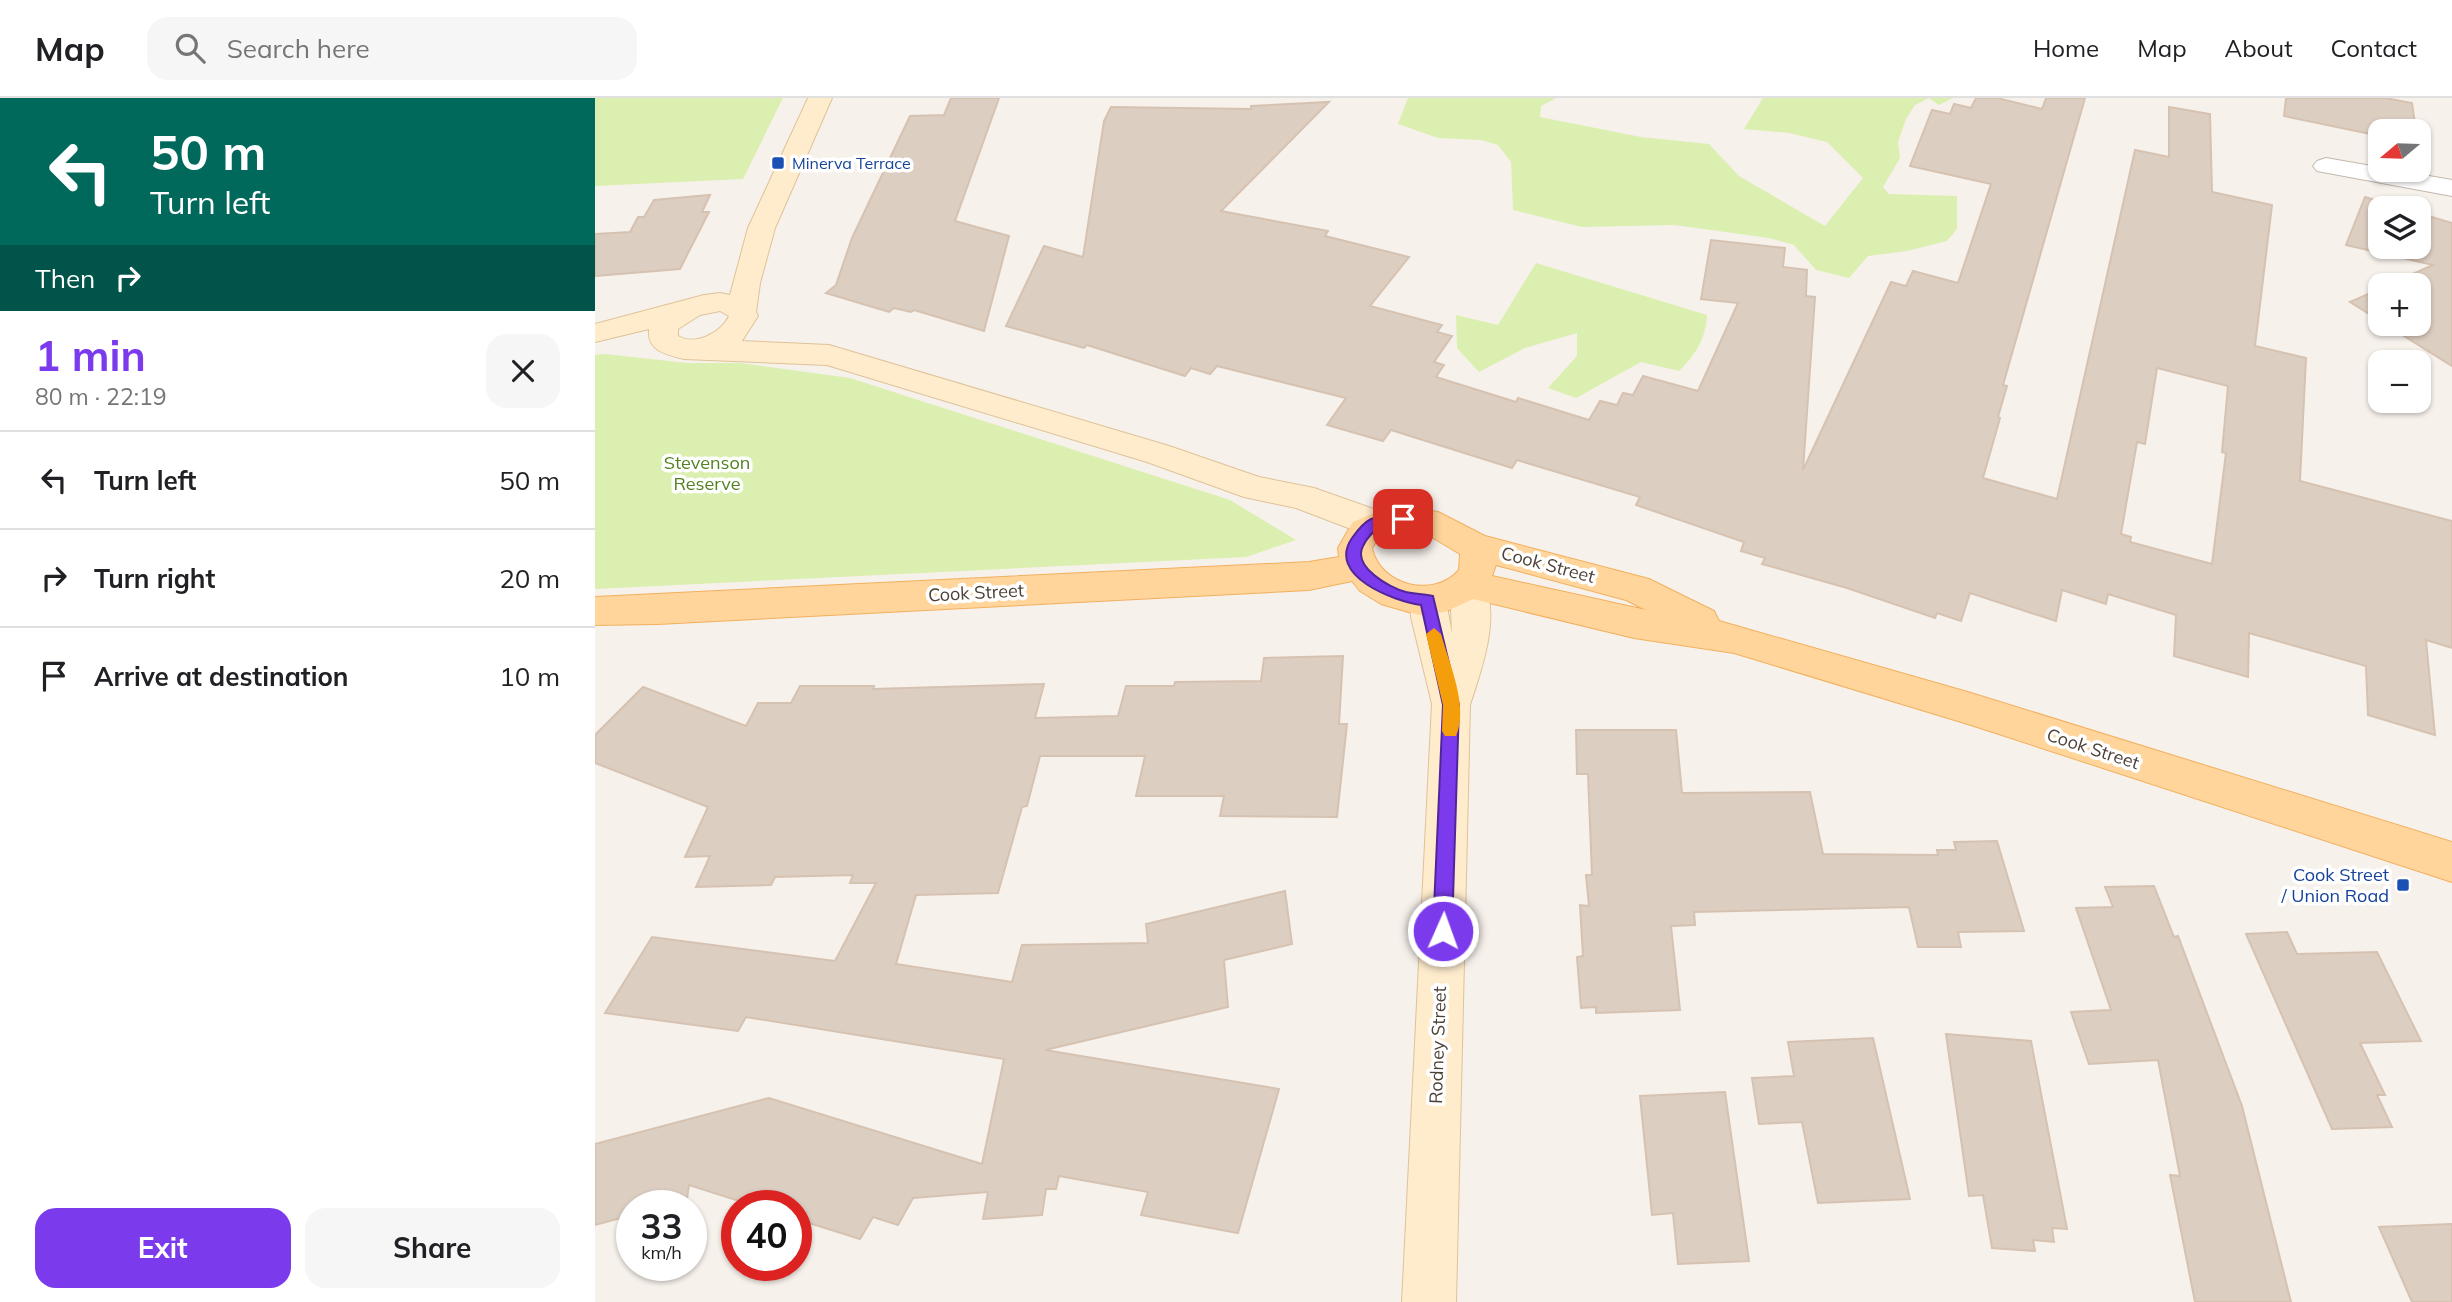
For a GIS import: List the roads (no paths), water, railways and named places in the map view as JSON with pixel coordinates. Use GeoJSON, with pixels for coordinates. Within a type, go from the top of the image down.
{"type":"FeatureCollection","features":[{"type":"Feature","properties":{"kind":"main road"},"geometry":{"type":"LineString","coordinates":[[760,230],[688,309],[670,320],[661,334],[679,347],[716,343],[737,330],[760,230],[820,98]]}},
{"type":"Feature","properties":{"kind":"main road"},"geometry":{"type":"LineString","coordinates":[[595,333],[688,309],[730,303],[742,316],[801,336],[829,355]]}},
{"type":"Feature","properties":{"kind":"main road"},"geometry":{"type":"LineString","coordinates":[[595,343],[829,355],[1158,454],[1255,488],[1299,517],[1363,546]]}},
{"type":"Feature","properties":{"kind":"main road"},"geometry":{"type":"LineString","coordinates":[[1393,518],[1421,520],[1447,528],[1475,546],[1479,565],[1468,584],[1450,596],[1428,601],[1415,600],[1391,593],[1371,580],[1363,546],[1393,518]]}},
{"type":"Feature","properties":{"kind":"main road","name":"Cook Street"},"geometry":{"type":"LineString","coordinates":[[595,611],[1309,576],[1363,546]]}},
{"type":"Feature","properties":{"kind":"main road","name":"Cook Street"},"geometry":{"type":"LineString","coordinates":[[1475,546],[1636,589],[1734,638]]}},
{"type":"Feature","properties":{"kind":"main road","name":"Cook Street"},"geometry":{"type":"LineString","coordinates":[[1468,584],[1634,623],[1734,638],[1971,709],[2452,862]]}},
{"type":"Feature","properties":{"kind":"main road","name":"Rodney Street"},"geometry":{"type":"LineString","coordinates":[[1429,1302],[1451,705],[1473,632],[1468,584]]}},
{"type":"Feature","properties":{"kind":"main road","name":"Rodney Street"},"geometry":{"type":"LineString","coordinates":[[1428,601],[1429,617],[1451,705]]}},
{"type":"Feature","properties":{"kind":"street"},"geometry":{"type":"LineString","coordinates":[[2326,166],[2452,188]]}},
{"type":"Feature","properties":{"kind":"place","name":"Minerva Terrace"},"geometry":{"type":"Point","coordinates":[778,163]}},
{"type":"Feature","properties":{"kind":"place","name":"Cook Street / Union Road"},"geometry":{"type":"Point","coordinates":[2403,885]}},
{"type":"Feature","properties":{"kind":"park label","name":"Stevenson Reserve"},"geometry":{"type":"Point","coordinates":[707,473]}}]}
